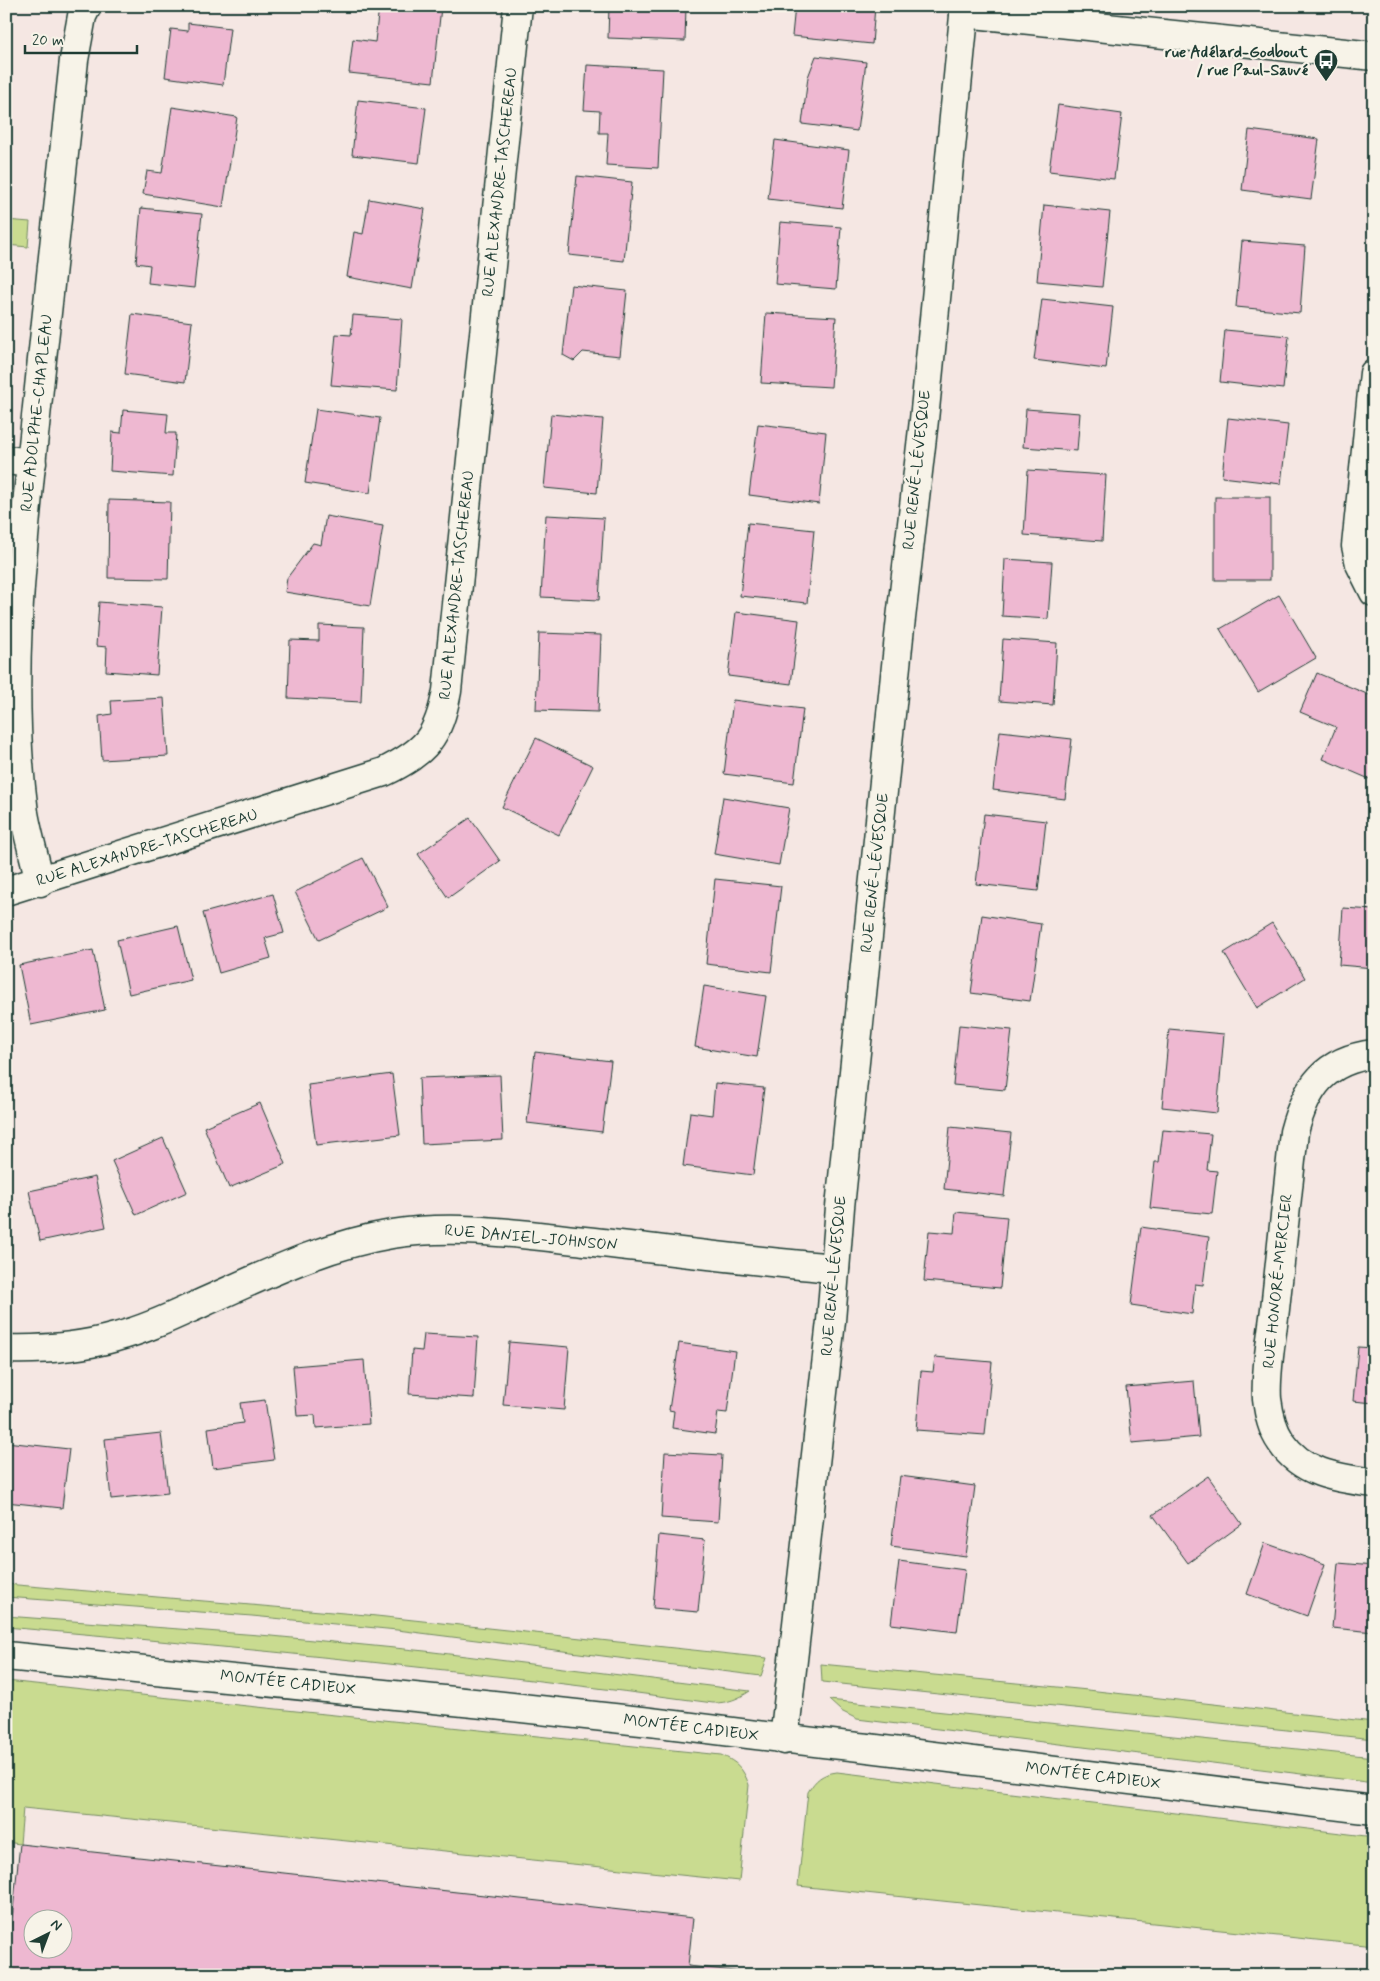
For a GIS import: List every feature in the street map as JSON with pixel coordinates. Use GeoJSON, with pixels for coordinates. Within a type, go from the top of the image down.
{"type":"FeatureCollection","features":[{"type":"Feature","properties":{"kind":"street","name":"RUE ADOLPHE-CHAPLEAU"},"geometry":{"type":"LineString","coordinates":[[40,882],[24,813],[17,728],[19,461],[74,60],[82,16],[88,6]]}},
{"type":"Feature","properties":{"kind":"street","name":"RUE ALEXANDRE-TASCHEREAU"},"geometry":{"type":"LineString","coordinates":[[6,891],[40,882],[384,772],[406,762],[435,734],[443,715],[447,691],[518,6]]}},
{"type":"Feature","properties":{"kind":"street"},"geometry":{"type":"LineString","coordinates":[[965,10],[1374,56]]}},
{"type":"Feature","properties":{"kind":"street","name":"RUE RENÉ-LÉVESQUE"},"geometry":{"type":"LineString","coordinates":[[784,1740],[794,1668],[965,10]]}},
{"type":"Feature","properties":{"kind":"street"},"geometry":{"type":"LineString","coordinates":[[1374,373],[1356,546],[1360,564],[1374,592]]}},
{"type":"Feature","properties":{"kind":"street","name":"RUE HONORÉ-MERCIER"},"geometry":{"type":"LineString","coordinates":[[1374,1054],[1342,1061],[1328,1070],[1308,1094],[1300,1111],[1293,1142],[1270,1351],[1267,1397],[1273,1428],[1280,1442],[1301,1464],[1316,1472],[1335,1478],[1374,1483]]}},
{"type":"Feature","properties":{"kind":"street","name":"RUE DANIEL-JOHNSON"},"geometry":{"type":"LineString","coordinates":[[6,1349],[54,1348],[116,1337],[156,1324],[289,1264],[322,1252],[392,1234],[429,1230],[471,1230],[524,1234],[835,1268]]}},
{"type":"Feature","properties":{"kind":"street","name":"MONTÉE CADIEUX"},"geometry":{"type":"LineString","coordinates":[[6,1656],[333,1687],[663,1723],[784,1740],[868,1748],[1374,1810]]}},
{"type":"Feature","properties":{"kind":"green space"},"geometry":{"type":"Polygon","coordinates":[[[6,220],[30,222],[28,247],[6,245],[6,220]]]}},
{"type":"Feature","properties":{"kind":"green space"},"geometry":{"type":"Polygon","coordinates":[[[6,1584],[367,1615],[767,1658],[761,1676],[397,1630],[252,1616],[6,1597],[6,1584]]]}},
{"type":"Feature","properties":{"kind":"green space"},"geometry":{"type":"Polygon","coordinates":[[[6,1616],[272,1636],[425,1651],[750,1691],[733,1700],[713,1703],[625,1691],[360,1661],[6,1627],[6,1616]]]}},
{"type":"Feature","properties":{"kind":"green space"},"geometry":{"type":"Polygon","coordinates":[[[821,1664],[1088,1690],[1374,1722],[1374,1739],[822,1682],[821,1664]]]}},
{"type":"Feature","properties":{"kind":"green space"},"geometry":{"type":"Polygon","coordinates":[[[6,1681],[721,1755],[739,1766],[749,1785],[739,1881],[23,1808],[20,1844],[6,1842],[6,1681]]]}},
{"type":"Feature","properties":{"kind":"green space"},"geometry":{"type":"Polygon","coordinates":[[[829,1700],[1374,1757],[1374,1783],[857,1719],[841,1711],[829,1700]]]}},
{"type":"Feature","properties":{"kind":"green space"},"geometry":{"type":"Polygon","coordinates":[[[837,1772],[1374,1837],[1374,1946],[798,1886],[808,1792],[820,1778],[837,1772]]]}},
{"type":"Feature","properties":{"kind":"building"},"geometry":{"type":"Polygon","coordinates":[[[379,6],[441,7],[433,82],[349,73],[353,39],[375,42],[379,6]]]}},
{"type":"Feature","properties":{"kind":"building"},"geometry":{"type":"Polygon","coordinates":[[[609,6],[686,6],[685,41],[608,38],[609,6]]]}},
{"type":"Feature","properties":{"kind":"building"},"geometry":{"type":"Polygon","coordinates":[[[795,6],[875,6],[872,44],[792,36],[795,6]]]}},
{"type":"Feature","properties":{"kind":"building"},"geometry":{"type":"Polygon","coordinates":[[[188,23],[230,28],[223,85],[165,77],[171,29],[188,31],[188,23]]]}},
{"type":"Feature","properties":{"kind":"building"},"geometry":{"type":"Polygon","coordinates":[[[816,56],[866,62],[857,131],[802,124],[808,77],[816,56]]]}},
{"type":"Feature","properties":{"kind":"building"},"geometry":{"type":"Polygon","coordinates":[[[587,65],[663,69],[658,168],[606,165],[608,133],[599,133],[600,111],[584,110],[587,65]]]}},
{"type":"Feature","properties":{"kind":"building"},"geometry":{"type":"Polygon","coordinates":[[[358,100],[426,108],[419,163],[352,155],[358,100]]]}},
{"type":"Feature","properties":{"kind":"building"},"geometry":{"type":"Polygon","coordinates":[[[1058,105],[1122,114],[1114,179],[1049,171],[1058,105]]]}},
{"type":"Feature","properties":{"kind":"building"},"geometry":{"type":"Polygon","coordinates":[[[172,107],[237,117],[223,207],[143,194],[147,171],[162,173],[172,107]]]}},
{"type":"Feature","properties":{"kind":"building"},"geometry":{"type":"Polygon","coordinates":[[[1249,130],[1319,139],[1311,199],[1242,190],[1249,130]]]}},
{"type":"Feature","properties":{"kind":"building"},"geometry":{"type":"Polygon","coordinates":[[[775,140],[849,150],[842,208],[768,199],[775,140]]]}},
{"type":"Feature","properties":{"kind":"building"},"geometry":{"type":"Polygon","coordinates":[[[577,176],[632,182],[624,261],[569,255],[577,176]]]}},
{"type":"Feature","properties":{"kind":"building"},"geometry":{"type":"Polygon","coordinates":[[[369,199],[425,209],[412,289],[347,277],[354,232],[363,234],[369,199]]]}},
{"type":"Feature","properties":{"kind":"building"},"geometry":{"type":"Polygon","coordinates":[[[1044,205],[1110,212],[1102,287],[1037,281],[1044,205]]]}},
{"type":"Feature","properties":{"kind":"building"},"geometry":{"type":"Polygon","coordinates":[[[141,208],[202,214],[194,288],[148,283],[150,265],[136,263],[141,208]]]}},
{"type":"Feature","properties":{"kind":"building"},"geometry":{"type":"Polygon","coordinates":[[[780,222],[841,227],[836,289],[775,284],[780,222]]]}},
{"type":"Feature","properties":{"kind":"building"},"geometry":{"type":"Polygon","coordinates":[[[1242,241],[1305,246],[1300,313],[1236,307],[1242,241]]]}},
{"type":"Feature","properties":{"kind":"building"},"geometry":{"type":"Polygon","coordinates":[[[571,285],[627,291],[620,356],[583,352],[574,361],[563,355],[571,285]]]}},
{"type":"Feature","properties":{"kind":"building"},"geometry":{"type":"Polygon","coordinates":[[[1042,299],[1113,307],[1106,369],[1034,360],[1042,299]]]}},
{"type":"Feature","properties":{"kind":"building"},"geometry":{"type":"Polygon","coordinates":[[[766,313],[836,317],[831,387],[761,383],[766,313]]]}},
{"type":"Feature","properties":{"kind":"building"},"geometry":{"type":"Polygon","coordinates":[[[132,314],[192,322],[185,382],[125,374],[132,314]]]}},
{"type":"Feature","properties":{"kind":"building"},"geometry":{"type":"Polygon","coordinates":[[[353,315],[402,319],[397,390],[331,385],[336,334],[351,335],[353,315]]]}},
{"type":"Feature","properties":{"kind":"building"},"geometry":{"type":"Polygon","coordinates":[[[1225,330],[1289,336],[1283,389],[1220,382],[1225,330]]]}},
{"type":"Feature","properties":{"kind":"building"},"geometry":{"type":"Polygon","coordinates":[[[316,409],[380,418],[370,493],[305,483],[316,409]]]}},
{"type":"Feature","properties":{"kind":"building"},"geometry":{"type":"Polygon","coordinates":[[[1026,409],[1080,413],[1077,451],[1023,447],[1026,409]]]}},
{"type":"Feature","properties":{"kind":"building"},"geometry":{"type":"Polygon","coordinates":[[[123,410],[168,414],[166,433],[176,433],[173,476],[110,471],[112,432],[121,433],[123,410]]]}},
{"type":"Feature","properties":{"kind":"building"},"geometry":{"type":"Polygon","coordinates":[[[551,414],[603,419],[597,493],[544,488],[551,414]]]}},
{"type":"Feature","properties":{"kind":"building"},"geometry":{"type":"Polygon","coordinates":[[[1228,418],[1288,425],[1281,484],[1222,477],[1228,418]]]}},
{"type":"Feature","properties":{"kind":"building"},"geometry":{"type":"Polygon","coordinates":[[[758,424],[826,432],[819,504],[749,495],[758,424]]]}},
{"type":"Feature","properties":{"kind":"building"},"geometry":{"type":"Polygon","coordinates":[[[1028,470],[1106,475],[1102,541],[1024,535],[1028,470]]]}},
{"type":"Feature","properties":{"kind":"building"},"geometry":{"type":"Polygon","coordinates":[[[1215,497],[1270,497],[1270,580],[1215,580],[1215,497]]]}},
{"type":"Feature","properties":{"kind":"building"},"geometry":{"type":"Polygon","coordinates":[[[109,500],[170,502],[168,579],[108,578],[109,500]]]}},
{"type":"Feature","properties":{"kind":"building"},"geometry":{"type":"Polygon","coordinates":[[[546,515],[604,518],[599,600],[541,597],[546,515]]]}},
{"type":"Feature","properties":{"kind":"building"},"geometry":{"type":"Polygon","coordinates":[[[326,516],[383,526],[370,606],[285,592],[287,578],[313,543],[321,545],[326,516]]]}},
{"type":"Feature","properties":{"kind":"building"},"geometry":{"type":"Polygon","coordinates":[[[748,523],[814,530],[807,603],[740,596],[748,523]]]}},
{"type":"Feature","properties":{"kind":"building"},"geometry":{"type":"Polygon","coordinates":[[[1005,559],[1052,562],[1048,619],[1002,616],[1005,559]]]}},
{"type":"Feature","properties":{"kind":"building"},"geometry":{"type":"Polygon","coordinates":[[[1279,595],[1316,658],[1258,692],[1220,629],[1279,595]]]}},
{"type":"Feature","properties":{"kind":"building"},"geometry":{"type":"Polygon","coordinates":[[[99,602],[162,607],[157,675],[106,671],[107,647],[96,646],[99,602]]]}},
{"type":"Feature","properties":{"kind":"building"},"geometry":{"type":"Polygon","coordinates":[[[736,612],[799,620],[791,684],[728,676],[736,612]]]}},
{"type":"Feature","properties":{"kind":"building"},"geometry":{"type":"Polygon","coordinates":[[[319,625],[364,627],[361,702],[288,698],[290,640],[319,641],[319,625]]]}},
{"type":"Feature","properties":{"kind":"building"},"geometry":{"type":"Polygon","coordinates":[[[539,633],[601,635],[598,712],[536,710],[539,633]]]}},
{"type":"Feature","properties":{"kind":"building"},"geometry":{"type":"Polygon","coordinates":[[[1003,639],[1057,643],[1053,705],[999,701],[1003,639]]]}},
{"type":"Feature","properties":{"kind":"building"},"geometry":{"type":"Polygon","coordinates":[[[1317,673],[1374,697],[1374,781],[1323,759],[1336,727],[1300,712],[1317,673]]]}},
{"type":"Feature","properties":{"kind":"building"},"geometry":{"type":"Polygon","coordinates":[[[164,698],[168,756],[102,760],[99,716],[112,714],[111,701],[164,698]]]}},
{"type":"Feature","properties":{"kind":"building"},"geometry":{"type":"Polygon","coordinates":[[[733,700],[803,709],[794,783],[724,774],[733,700]]]}},
{"type":"Feature","properties":{"kind":"building"},"geometry":{"type":"Polygon","coordinates":[[[1000,731],[1072,739],[1065,799],[993,790],[1000,731]]]}},
{"type":"Feature","properties":{"kind":"building"},"geometry":{"type":"Polygon","coordinates":[[[536,738],[593,766],[559,835],[502,807],[536,738]]]}},
{"type":"Feature","properties":{"kind":"building"},"geometry":{"type":"Polygon","coordinates":[[[723,797],[789,808],[779,865],[714,854],[723,797]]]}},
{"type":"Feature","properties":{"kind":"building"},"geometry":{"type":"Polygon","coordinates":[[[984,814],[1046,821],[1038,891],[976,884],[984,814]]]}},
{"type":"Feature","properties":{"kind":"building"},"geometry":{"type":"Polygon","coordinates":[[[470,818],[500,861],[448,898],[418,854],[470,818]]]}},
{"type":"Feature","properties":{"kind":"building"},"geometry":{"type":"Polygon","coordinates":[[[363,858],[388,907],[319,940],[295,892],[363,858]]]}},
{"type":"Feature","properties":{"kind":"building"},"geometry":{"type":"Polygon","coordinates":[[[715,879],[781,886],[771,972],[706,964],[715,879]]]}},
{"type":"Feature","properties":{"kind":"building"},"geometry":{"type":"Polygon","coordinates":[[[273,894],[284,933],[265,938],[271,958],[219,973],[203,913],[273,894]]]}},
{"type":"Feature","properties":{"kind":"building"},"geometry":{"type":"Polygon","coordinates":[[[1343,908],[1374,910],[1374,968],[1339,965],[1343,908]]]}},
{"type":"Feature","properties":{"kind":"building"},"geometry":{"type":"Polygon","coordinates":[[[982,915],[1041,924],[1030,1001],[971,993],[982,915]]]}},
{"type":"Feature","properties":{"kind":"building"},"geometry":{"type":"Polygon","coordinates":[[[1272,923],[1305,978],[1257,1008],[1224,953],[1272,923]]]}},
{"type":"Feature","properties":{"kind":"building"},"geometry":{"type":"Polygon","coordinates":[[[178,926],[191,980],[129,994],[117,940],[178,926]]]}},
{"type":"Feature","properties":{"kind":"building"},"geometry":{"type":"Polygon","coordinates":[[[93,950],[105,1010],[31,1025],[19,965],[93,950]]]}},
{"type":"Feature","properties":{"kind":"building"},"geometry":{"type":"Polygon","coordinates":[[[704,986],[766,996],[757,1057],[695,1047],[704,986]]]}},
{"type":"Feature","properties":{"kind":"building"},"geometry":{"type":"Polygon","coordinates":[[[959,1025],[1012,1030],[1005,1090],[953,1085],[959,1025]]]}},
{"type":"Feature","properties":{"kind":"building"},"geometry":{"type":"Polygon","coordinates":[[[1169,1029],[1224,1034],[1217,1113],[1162,1107],[1169,1029]]]}},
{"type":"Feature","properties":{"kind":"building"},"geometry":{"type":"Polygon","coordinates":[[[535,1052],[611,1061],[602,1132],[527,1123],[535,1052]]]}},
{"type":"Feature","properties":{"kind":"building"},"geometry":{"type":"Polygon","coordinates":[[[392,1074],[400,1135],[316,1145],[308,1085],[392,1074]]]}},
{"type":"Feature","properties":{"kind":"building"},"geometry":{"type":"Polygon","coordinates":[[[500,1075],[503,1140],[422,1144],[419,1078],[500,1075]]]}},
{"type":"Feature","properties":{"kind":"building"},"geometry":{"type":"Polygon","coordinates":[[[715,1083],[764,1088],[753,1175],[683,1166],[690,1112],[712,1115],[715,1083]]]}},
{"type":"Feature","properties":{"kind":"building"},"geometry":{"type":"Polygon","coordinates":[[[260,1103],[286,1164],[229,1188],[204,1127],[260,1103]]]}},
{"type":"Feature","properties":{"kind":"building"},"geometry":{"type":"Polygon","coordinates":[[[950,1127],[1011,1133],[1004,1196],[944,1189],[950,1127]]]}},
{"type":"Feature","properties":{"kind":"building"},"geometry":{"type":"Polygon","coordinates":[[[1163,1130],[1211,1134],[1207,1170],[1217,1171],[1212,1214],[1150,1208],[1155,1162],[1159,1162],[1163,1130]]]}},
{"type":"Feature","properties":{"kind":"building"},"geometry":{"type":"Polygon","coordinates":[[[163,1138],[187,1192],[136,1215],[112,1161],[163,1138]]]}},
{"type":"Feature","properties":{"kind":"building"},"geometry":{"type":"Polygon","coordinates":[[[95,1177],[106,1227],[40,1241],[29,1191],[95,1177]]]}},
{"type":"Feature","properties":{"kind":"building"},"geometry":{"type":"Polygon","coordinates":[[[956,1212],[1007,1217],[1000,1288],[924,1281],[929,1231],[954,1233],[956,1212]]]}},
{"type":"Feature","properties":{"kind":"building"},"geometry":{"type":"Polygon","coordinates":[[[1141,1227],[1209,1237],[1203,1285],[1195,1284],[1192,1314],[1131,1305],[1141,1227]]]}},
{"type":"Feature","properties":{"kind":"building"},"geometry":{"type":"Polygon","coordinates":[[[424,1334],[478,1337],[474,1398],[409,1394],[412,1350],[422,1351],[424,1334]]]}},
{"type":"Feature","properties":{"kind":"building"},"geometry":{"type":"Polygon","coordinates":[[[509,1342],[569,1347],[564,1410],[503,1405],[509,1342]]]}},
{"type":"Feature","properties":{"kind":"building"},"geometry":{"type":"Polygon","coordinates":[[[679,1343],[735,1351],[727,1413],[718,1412],[715,1434],[672,1428],[674,1411],[669,1410],[679,1343]]]}},
{"type":"Feature","properties":{"kind":"building"},"geometry":{"type":"Polygon","coordinates":[[[1358,1347],[1374,1348],[1374,1403],[1353,1401],[1358,1347]]]}},
{"type":"Feature","properties":{"kind":"building"},"geometry":{"type":"Polygon","coordinates":[[[935,1357],[992,1362],[985,1435],[916,1430],[921,1371],[933,1372],[935,1357]]]}},
{"type":"Feature","properties":{"kind":"building"},"geometry":{"type":"Polygon","coordinates":[[[364,1360],[369,1424],[316,1428],[315,1415],[297,1416],[293,1366],[364,1360]]]}},
{"type":"Feature","properties":{"kind":"building"},"geometry":{"type":"Polygon","coordinates":[[[1194,1381],[1199,1437],[1132,1443],[1126,1387],[1194,1381]]]}},
{"type":"Feature","properties":{"kind":"building"},"geometry":{"type":"Polygon","coordinates":[[[265,1400],[274,1460],[213,1468],[208,1428],[243,1423],[240,1403],[265,1400]]]}},
{"type":"Feature","properties":{"kind":"building"},"geometry":{"type":"Polygon","coordinates":[[[161,1433],[168,1493],[111,1499],[105,1439],[161,1433]]]}},
{"type":"Feature","properties":{"kind":"building"},"geometry":{"type":"Polygon","coordinates":[[[6,1442],[69,1449],[62,1508],[6,1502],[6,1442]]]}},
{"type":"Feature","properties":{"kind":"building"},"geometry":{"type":"Polygon","coordinates":[[[665,1452],[722,1455],[718,1522],[661,1518],[665,1452]]]}},
{"type":"Feature","properties":{"kind":"building"},"geometry":{"type":"Polygon","coordinates":[[[900,1476],[975,1486],[966,1556],[891,1546],[900,1476]]]}},
{"type":"Feature","properties":{"kind":"building"},"geometry":{"type":"Polygon","coordinates":[[[1208,1476],[1242,1524],[1188,1563],[1153,1515],[1208,1476]]]}},
{"type":"Feature","properties":{"kind":"building"},"geometry":{"type":"Polygon","coordinates":[[[659,1535],[705,1540],[698,1612],[653,1608],[659,1535]]]}},
{"type":"Feature","properties":{"kind":"building"},"geometry":{"type":"Polygon","coordinates":[[[1265,1543],[1325,1564],[1307,1616],[1247,1594],[1265,1543]]]}},
{"type":"Feature","properties":{"kind":"building"},"geometry":{"type":"Polygon","coordinates":[[[899,1561],[965,1570],[957,1632],[891,1624],[899,1561]]]}},
{"type":"Feature","properties":{"kind":"building"},"geometry":{"type":"Polygon","coordinates":[[[1338,1563],[1374,1566],[1374,1632],[1332,1628],[1338,1563]]]}},
{"type":"Feature","properties":{"kind":"building"},"geometry":{"type":"Polygon","coordinates":[[[20,1844],[693,1918],[688,1966],[771,1975],[6,1975],[20,1844]]]}},
{"type":"Feature","properties":{"kind":"place","name":"rue Adélard-Godbout / rue Paul-Sauvé"},"geometry":{"type":"Point","coordinates":[1326,82]}}]}
